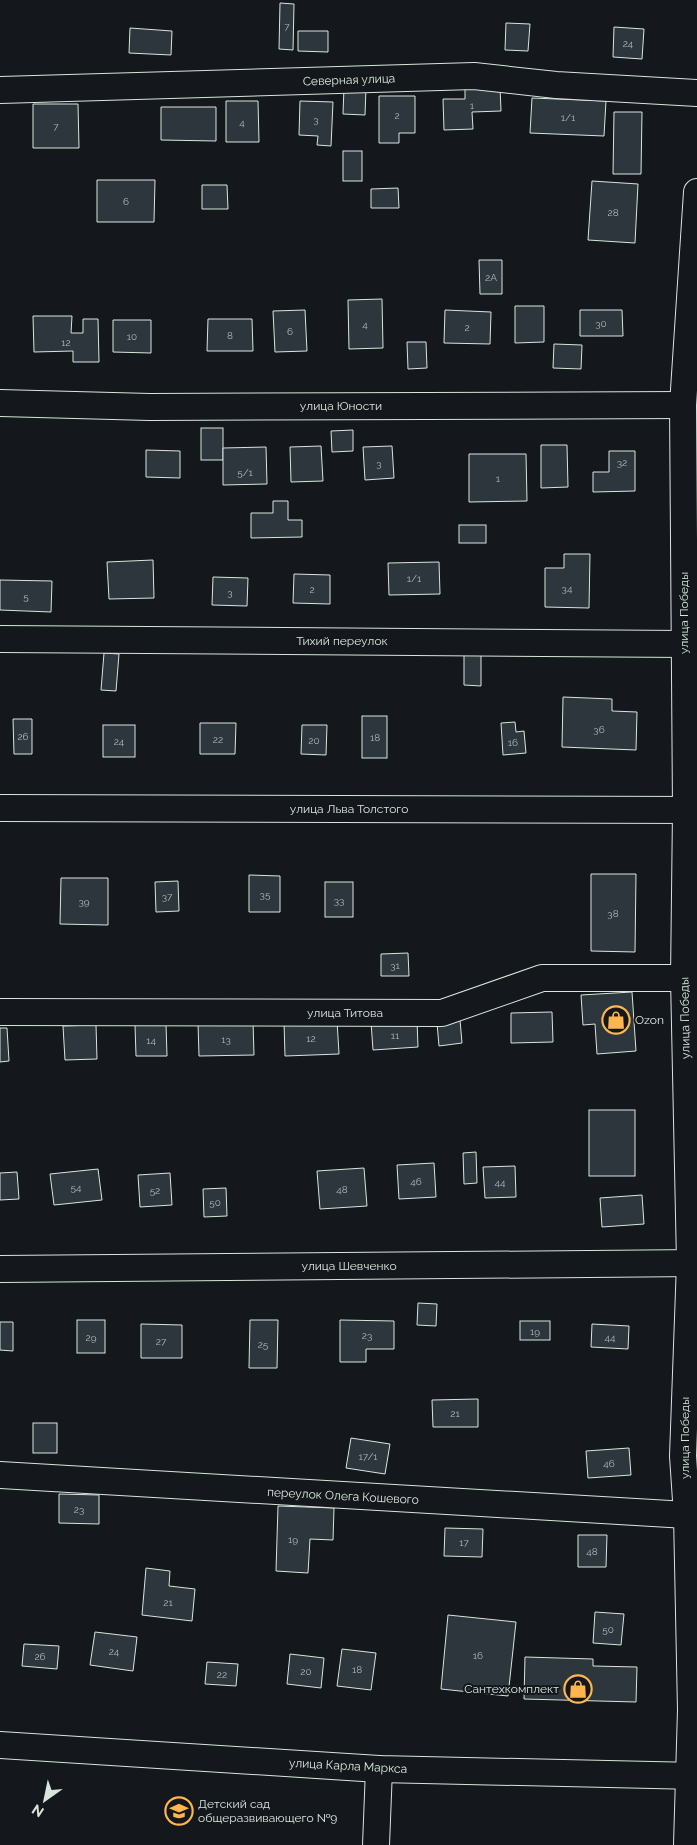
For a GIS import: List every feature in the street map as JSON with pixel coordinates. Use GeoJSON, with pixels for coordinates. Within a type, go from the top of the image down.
{"type":"FeatureCollection","features":[{"type":"Feature","properties":{"kind":"street","name":"Северная улица"},"geometry":{"type":"LineString","coordinates":[[0,90],[474,76],[556,85],[697,93]]}},
{"type":"Feature","properties":{"kind":"street","name":"улица Победы"},"geometry":{"type":"LineString","coordinates":[[687,1845],[693,1776],[687,1515],[690,1456],[693,1263],[688,990],[692,810],[685,644],[683,405],[697,192]]}},
{"type":"Feature","properties":{"kind":"street","name":"улица Юности"},"geometry":{"type":"LineString","coordinates":[[0,403],[150,407],[683,405]]}},
{"type":"Feature","properties":{"kind":"street","name":"Тихий переулок"},"geometry":{"type":"LineString","coordinates":[[0,639],[685,644]]}},
{"type":"Feature","properties":{"kind":"street","name":"улица Льва Толстого"},"geometry":{"type":"LineString","coordinates":[[0,808],[692,810]]}},
{"type":"Feature","properties":{"kind":"street","name":"улица Титова"},"geometry":{"type":"LineString","coordinates":[[0,1012],[442,1013],[542,978],[688,990]]}},
{"type":"Feature","properties":{"kind":"street","name":"улица Шевченко"},"geometry":{"type":"LineString","coordinates":[[0,1269],[693,1263]]}},
{"type":"Feature","properties":{"kind":"street","name":"переулок Олега Кошевого"},"geometry":{"type":"LineString","coordinates":[[0,1476],[687,1515]]}},
{"type":"Feature","properties":{"kind":"street","name":"улица Карла Маркса"},"geometry":{"type":"LineString","coordinates":[[0,1745],[379,1769],[693,1776]]}},
{"type":"Feature","properties":{"kind":"street"},"geometry":{"type":"LineString","coordinates":[[376,1845],[379,1769]]}},
{"type":"Feature","properties":{"kind":"building"},"geometry":{"type":"Polygon","coordinates":[[[280,3],[294,4],[293,50],[279,49],[280,3]]]}},
{"type":"Feature","properties":{"kind":"building"},"geometry":{"type":"Polygon","coordinates":[[[506,23],[530,24],[528,51],[505,50],[506,23]]]}},
{"type":"Feature","properties":{"kind":"building"},"geometry":{"type":"Polygon","coordinates":[[[614,27],[644,29],[642,59],[613,57],[614,27]]]}},
{"type":"Feature","properties":{"kind":"building"},"geometry":{"type":"Polygon","coordinates":[[[130,28],[172,31],[171,55],[129,53],[130,28]]]}},
{"type":"Feature","properties":{"kind":"building"},"geometry":{"type":"Polygon","coordinates":[[[298,31],[328,31],[328,52],[298,51],[298,31]]]}},
{"type":"Feature","properties":{"kind":"building"},"geometry":{"type":"Polygon","coordinates":[[[344,87],[366,88],[365,115],[343,114],[344,87]]]}},
{"type":"Feature","properties":{"kind":"building"},"geometry":{"type":"Polygon","coordinates":[[[500,87],[501,111],[472,112],[473,129],[444,130],[443,99],[465,99],[465,88],[500,87]]]}},
{"type":"Feature","properties":{"kind":"building"},"geometry":{"type":"Polygon","coordinates":[[[379,96],[415,96],[415,133],[399,133],[399,143],[379,143],[379,96]]]}},
{"type":"Feature","properties":{"kind":"building"},"geometry":{"type":"Polygon","coordinates":[[[532,98],[606,101],[604,136],[530,133],[532,98]]]}},
{"type":"Feature","properties":{"kind":"building"},"geometry":{"type":"Polygon","coordinates":[[[226,101],[258,101],[259,142],[226,142],[226,101]]]}},
{"type":"Feature","properties":{"kind":"building"},"geometry":{"type":"Polygon","coordinates":[[[300,101],[333,102],[331,146],[317,145],[318,136],[299,135],[300,101]]]}},
{"type":"Feature","properties":{"kind":"building"},"geometry":{"type":"Polygon","coordinates":[[[33,104],[78,104],[79,148],[33,148],[33,104]]]}},
{"type":"Feature","properties":{"kind":"building"},"geometry":{"type":"Polygon","coordinates":[[[161,107],[216,107],[216,141],[161,140],[161,107]]]}},
{"type":"Feature","properties":{"kind":"building"},"geometry":{"type":"Polygon","coordinates":[[[614,112],[642,112],[641,174],[613,174],[614,112]]]}},
{"type":"Feature","properties":{"kind":"building"},"geometry":{"type":"Polygon","coordinates":[[[343,151],[362,151],[362,181],[343,181],[343,151]]]}},
{"type":"Feature","properties":{"kind":"building"},"geometry":{"type":"Polygon","coordinates":[[[97,180],[155,180],[154,222],[97,222],[97,180]]]}},
{"type":"Feature","properties":{"kind":"building"},"geometry":{"type":"Polygon","coordinates":[[[592,181],[638,184],[635,243],[588,240],[592,181]]]}},
{"type":"Feature","properties":{"kind":"building"},"geometry":{"type":"Polygon","coordinates":[[[202,185],[227,185],[228,209],[202,209],[202,185]]]}},
{"type":"Feature","properties":{"kind":"building"},"geometry":{"type":"Polygon","coordinates":[[[398,188],[399,208],[371,208],[371,189],[398,188]]]}},
{"type":"Feature","properties":{"kind":"building"},"geometry":{"type":"Polygon","coordinates":[[[479,260],[502,260],[502,294],[480,294],[479,260]]]}},
{"type":"Feature","properties":{"kind":"building"},"geometry":{"type":"Polygon","coordinates":[[[382,299],[383,348],[349,349],[348,300],[382,299]]]}},
{"type":"Feature","properties":{"kind":"building"},"geometry":{"type":"Polygon","coordinates":[[[515,306],[544,306],[544,342],[515,343],[515,306]]]}},
{"type":"Feature","properties":{"kind":"building"},"geometry":{"type":"Polygon","coordinates":[[[305,310],[307,351],[275,352],[273,311],[305,310]]]}},
{"type":"Feature","properties":{"kind":"building"},"geometry":{"type":"Polygon","coordinates":[[[445,310],[491,312],[490,344],[444,343],[445,310]]]}},
{"type":"Feature","properties":{"kind":"building"},"geometry":{"type":"Polygon","coordinates":[[[580,310],[622,310],[623,336],[580,336],[580,310]]]}},
{"type":"Feature","properties":{"kind":"building"},"geometry":{"type":"Polygon","coordinates":[[[33,316],[72,316],[71,333],[83,333],[83,319],[98,319],[99,362],[73,362],[73,351],[34,352],[33,316]]]}},
{"type":"Feature","properties":{"kind":"building"},"geometry":{"type":"Polygon","coordinates":[[[208,319],[252,319],[253,351],[207,351],[208,319]]]}},
{"type":"Feature","properties":{"kind":"building"},"geometry":{"type":"Polygon","coordinates":[[[113,320],[151,320],[151,353],[113,352],[113,320]]]}},
{"type":"Feature","properties":{"kind":"building"},"geometry":{"type":"Polygon","coordinates":[[[407,342],[426,342],[427,368],[408,369],[407,342]]]}},
{"type":"Feature","properties":{"kind":"building"},"geometry":{"type":"Polygon","coordinates":[[[554,344],[582,345],[581,369],[553,368],[554,344]]]}},
{"type":"Feature","properties":{"kind":"building"},"geometry":{"type":"Polygon","coordinates":[[[201,428],[223,428],[223,460],[201,460],[201,428]]]}},
{"type":"Feature","properties":{"kind":"building"},"geometry":{"type":"Polygon","coordinates":[[[353,430],[353,451],[332,452],[331,431],[353,430]]]}},
{"type":"Feature","properties":{"kind":"building"},"geometry":{"type":"Polygon","coordinates":[[[541,445],[567,445],[568,487],[541,488],[541,445]]]}},
{"type":"Feature","properties":{"kind":"building"},"geometry":{"type":"Polygon","coordinates":[[[321,446],[323,481],[291,482],[290,447],[321,446]]]}},
{"type":"Feature","properties":{"kind":"building"},"geometry":{"type":"Polygon","coordinates":[[[392,446],[394,478],[365,480],[363,447],[392,446]]]}},
{"type":"Feature","properties":{"kind":"building"},"geometry":{"type":"Polygon","coordinates":[[[266,447],[267,484],[223,485],[223,448],[266,447]]]}},
{"type":"Feature","properties":{"kind":"building"},"geometry":{"type":"Polygon","coordinates":[[[146,450],[180,451],[180,478],[146,477],[146,450]]]}},
{"type":"Feature","properties":{"kind":"building"},"geometry":{"type":"Polygon","coordinates":[[[609,451],[635,451],[635,491],[593,492],[593,472],[609,472],[609,451]]]}},
{"type":"Feature","properties":{"kind":"building"},"geometry":{"type":"Polygon","coordinates":[[[469,454],[526,454],[527,501],[469,502],[469,454]]]}},
{"type":"Feature","properties":{"kind":"building"},"geometry":{"type":"Polygon","coordinates":[[[273,501],[288,501],[288,520],[302,520],[302,537],[251,538],[251,513],[273,513],[273,501]]]}},
{"type":"Feature","properties":{"kind":"building"},"geometry":{"type":"Polygon","coordinates":[[[459,525],[486,525],[486,543],[459,543],[459,525]]]}},
{"type":"Feature","properties":{"kind":"building"},"geometry":{"type":"Polygon","coordinates":[[[564,554],[590,554],[589,608],[545,607],[545,568],[564,568],[564,554]]]}},
{"type":"Feature","properties":{"kind":"building"},"geometry":{"type":"Polygon","coordinates":[[[153,560],[154,598],[109,599],[107,562],[153,560]]]}},
{"type":"Feature","properties":{"kind":"building"},"geometry":{"type":"Polygon","coordinates":[[[439,562],[440,594],[389,595],[388,563],[439,562]]]}},
{"type":"Feature","properties":{"kind":"building"},"geometry":{"type":"Polygon","coordinates":[[[294,574],[330,575],[330,604],[293,603],[294,574]]]}},
{"type":"Feature","properties":{"kind":"building"},"geometry":{"type":"Polygon","coordinates":[[[213,577],[248,578],[247,606],[212,605],[213,577]]]}},
{"type":"Feature","properties":{"kind":"building"},"geometry":{"type":"Polygon","coordinates":[[[0,580],[52,581],[51,612],[0,610],[0,580]]]}},
{"type":"Feature","properties":{"kind":"building"},"geometry":{"type":"Polygon","coordinates":[[[104,653],[119,654],[116,691],[101,690],[104,653]]]}},
{"type":"Feature","properties":{"kind":"building"},"geometry":{"type":"Polygon","coordinates":[[[464,655],[481,655],[481,686],[464,685],[464,655]]]}},
{"type":"Feature","properties":{"kind":"building"},"geometry":{"type":"Polygon","coordinates":[[[563,697],[612,699],[612,711],[637,712],[636,750],[562,747],[563,697]]]}},
{"type":"Feature","properties":{"kind":"building"},"geometry":{"type":"Polygon","coordinates":[[[362,716],[387,716],[387,758],[362,758],[362,716]]]}},
{"type":"Feature","properties":{"kind":"building"},"geometry":{"type":"Polygon","coordinates":[[[13,719],[32,719],[32,754],[14,754],[13,719]]]}},
{"type":"Feature","properties":{"kind":"building"},"geometry":{"type":"Polygon","coordinates":[[[515,722],[516,732],[524,731],[526,753],[503,755],[501,723],[515,722]]]}},
{"type":"Feature","properties":{"kind":"building"},"geometry":{"type":"Polygon","coordinates":[[[200,723],[236,723],[235,754],[200,754],[200,723]]]}},
{"type":"Feature","properties":{"kind":"building"},"geometry":{"type":"Polygon","coordinates":[[[103,725],[135,725],[135,757],[103,757],[103,725]]]}},
{"type":"Feature","properties":{"kind":"building"},"geometry":{"type":"Polygon","coordinates":[[[302,725],[327,725],[326,755],[301,754],[302,725]]]}},
{"type":"Feature","properties":{"kind":"building"},"geometry":{"type":"Polygon","coordinates":[[[591,874],[636,874],[635,952],[591,951],[591,874]]]}},
{"type":"Feature","properties":{"kind":"building"},"geometry":{"type":"Polygon","coordinates":[[[249,875],[280,876],[280,912],[249,912],[249,875]]]}},
{"type":"Feature","properties":{"kind":"building"},"geometry":{"type":"Polygon","coordinates":[[[61,878],[108,878],[108,925],[60,924],[61,878]]]}},
{"type":"Feature","properties":{"kind":"building"},"geometry":{"type":"Polygon","coordinates":[[[178,881],[179,911],[156,912],[155,882],[178,881]]]}},
{"type":"Feature","properties":{"kind":"building"},"geometry":{"type":"Polygon","coordinates":[[[325,882],[353,882],[353,917],[325,917],[325,882]]]}},
{"type":"Feature","properties":{"kind":"building"},"geometry":{"type":"Polygon","coordinates":[[[408,953],[409,976],[381,976],[381,954],[408,953]]]}},
{"type":"Feature","properties":{"kind":"building"},"geometry":{"type":"Polygon","coordinates":[[[632,992],[636,1051],[597,1054],[595,1024],[583,1025],[581,995],[632,992]]]}},
{"type":"Feature","properties":{"kind":"building"},"geometry":{"type":"Polygon","coordinates":[[[552,1012],[553,1042],[511,1043],[511,1013],[552,1012]]]}},
{"type":"Feature","properties":{"kind":"building"},"geometry":{"type":"Polygon","coordinates":[[[337,1020],[339,1054],[285,1056],[284,1022],[337,1020]]]}},
{"type":"Feature","properties":{"kind":"building"},"geometry":{"type":"Polygon","coordinates":[[[417,1020],[418,1047],[373,1050],[371,1022],[417,1020]]]}},
{"type":"Feature","properties":{"kind":"building"},"geometry":{"type":"Polygon","coordinates":[[[460,1020],[462,1043],[439,1046],[437,1023],[460,1020]]]}},
{"type":"Feature","properties":{"kind":"building"},"geometry":{"type":"Polygon","coordinates":[[[253,1021],[254,1055],[199,1056],[198,1023],[253,1021]]]}},
{"type":"Feature","properties":{"kind":"building"},"geometry":{"type":"Polygon","coordinates":[[[166,1024],[167,1056],[136,1056],[135,1025],[166,1024]]]}},
{"type":"Feature","properties":{"kind":"building"},"geometry":{"type":"Polygon","coordinates":[[[96,1025],[97,1059],[65,1060],[63,1026],[96,1025]]]}},
{"type":"Feature","properties":{"kind":"building"},"geometry":{"type":"Polygon","coordinates":[[[0,1028],[7,1028],[9,1061],[0,1062],[0,1028]]]}},
{"type":"Feature","properties":{"kind":"building"},"geometry":{"type":"Polygon","coordinates":[[[589,1110],[635,1110],[635,1176],[589,1176],[589,1110]]]}},
{"type":"Feature","properties":{"kind":"building"},"geometry":{"type":"Polygon","coordinates":[[[476,1152],[477,1183],[464,1184],[463,1153],[476,1152]]]}},
{"type":"Feature","properties":{"kind":"building"},"geometry":{"type":"Polygon","coordinates":[[[434,1163],[436,1197],[399,1199],[397,1165],[434,1163]]]}},
{"type":"Feature","properties":{"kind":"building"},"geometry":{"type":"Polygon","coordinates":[[[515,1166],[516,1197],[485,1198],[483,1167],[515,1166]]]}},
{"type":"Feature","properties":{"kind":"building"},"geometry":{"type":"Polygon","coordinates":[[[364,1168],[367,1206],[320,1209],[317,1171],[364,1168]]]}},
{"type":"Feature","properties":{"kind":"building"},"geometry":{"type":"Polygon","coordinates":[[[98,1169],[102,1200],[54,1205],[50,1174],[98,1169]]]}},
{"type":"Feature","properties":{"kind":"building"},"geometry":{"type":"Polygon","coordinates":[[[17,1172],[19,1199],[0,1200],[0,1173],[17,1172]]]}},
{"type":"Feature","properties":{"kind":"building"},"geometry":{"type":"Polygon","coordinates":[[[170,1173],[172,1205],[140,1207],[138,1175],[170,1173]]]}},
{"type":"Feature","properties":{"kind":"building"},"geometry":{"type":"Polygon","coordinates":[[[226,1188],[227,1216],[204,1217],[203,1189],[226,1188]]]}},
{"type":"Feature","properties":{"kind":"building"},"geometry":{"type":"Polygon","coordinates":[[[642,1195],[644,1224],[602,1227],[600,1198],[642,1195]]]}},
{"type":"Feature","properties":{"kind":"building"},"geometry":{"type":"Polygon","coordinates":[[[418,1303],[437,1304],[436,1326],[417,1325],[418,1303]]]}},
{"type":"Feature","properties":{"kind":"building"},"geometry":{"type":"Polygon","coordinates":[[[77,1320],[105,1320],[105,1353],[77,1353],[77,1320]]]}},
{"type":"Feature","properties":{"kind":"building"},"geometry":{"type":"Polygon","coordinates":[[[250,1320],[278,1320],[277,1368],[249,1368],[250,1320]]]}},
{"type":"Feature","properties":{"kind":"building"},"geometry":{"type":"Polygon","coordinates":[[[340,1320],[394,1321],[394,1349],[366,1349],[366,1362],[340,1362],[340,1320]]]}},
{"type":"Feature","properties":{"kind":"building"},"geometry":{"type":"Polygon","coordinates":[[[520,1321],[550,1321],[550,1340],[520,1340],[520,1321]]]}},
{"type":"Feature","properties":{"kind":"building"},"geometry":{"type":"Polygon","coordinates":[[[0,1322],[13,1322],[13,1351],[0,1350],[0,1322]]]}},
{"type":"Feature","properties":{"kind":"building"},"geometry":{"type":"Polygon","coordinates":[[[141,1324],[182,1325],[182,1358],[141,1358],[141,1324]]]}},
{"type":"Feature","properties":{"kind":"building"},"geometry":{"type":"Polygon","coordinates":[[[592,1324],[629,1326],[628,1349],[591,1347],[592,1324]]]}},
{"type":"Feature","properties":{"kind":"building"},"geometry":{"type":"Polygon","coordinates":[[[478,1399],[478,1427],[433,1427],[432,1400],[478,1399]]]}},
{"type":"Feature","properties":{"kind":"building"},"geometry":{"type":"Polygon","coordinates":[[[33,1423],[57,1423],[57,1453],[33,1453],[33,1423]]]}},
{"type":"Feature","properties":{"kind":"building"},"geometry":{"type":"Polygon","coordinates":[[[351,1438],[390,1444],[385,1474],[346,1468],[351,1438]]]}},
{"type":"Feature","properties":{"kind":"building"},"geometry":{"type":"Polygon","coordinates":[[[629,1448],[631,1475],[588,1478],[586,1451],[629,1448]]]}},
{"type":"Feature","properties":{"kind":"building"},"geometry":{"type":"Polygon","coordinates":[[[59,1494],[99,1495],[99,1524],[59,1523],[59,1494]]]}},
{"type":"Feature","properties":{"kind":"building"},"geometry":{"type":"Polygon","coordinates":[[[278,1506],[334,1508],[333,1540],[310,1539],[308,1573],[276,1571],[278,1506]]]}},
{"type":"Feature","properties":{"kind":"building"},"geometry":{"type":"Polygon","coordinates":[[[445,1528],[483,1529],[482,1557],[444,1556],[445,1528]]]}},
{"type":"Feature","properties":{"kind":"building"},"geometry":{"type":"Polygon","coordinates":[[[578,1535],[607,1535],[606,1567],[578,1567],[578,1535]]]}},
{"type":"Feature","properties":{"kind":"building"},"geometry":{"type":"Polygon","coordinates":[[[146,1568],[170,1571],[169,1586],[195,1589],[192,1621],[142,1615],[146,1568]]]}},
{"type":"Feature","properties":{"kind":"building"},"geometry":{"type":"Polygon","coordinates":[[[595,1612],[624,1614],[621,1645],[593,1643],[595,1612]]]}},
{"type":"Feature","properties":{"kind":"building"},"geometry":{"type":"Polygon","coordinates":[[[448,1615],[516,1622],[508,1696],[441,1689],[448,1615]]]}},
{"type":"Feature","properties":{"kind":"building"},"geometry":{"type":"Polygon","coordinates":[[[95,1632],[137,1637],[133,1671],[90,1665],[95,1632]]]}},
{"type":"Feature","properties":{"kind":"building"},"geometry":{"type":"Polygon","coordinates":[[[24,1644],[59,1646],[57,1669],[22,1666],[24,1644]]]}},
{"type":"Feature","properties":{"kind":"building"},"geometry":{"type":"Polygon","coordinates":[[[342,1649],[376,1653],[371,1690],[337,1686],[342,1649]]]}},
{"type":"Feature","properties":{"kind":"building"},"geometry":{"type":"Polygon","coordinates":[[[290,1654],[324,1658],[321,1688],[287,1684],[290,1654]]]}},
{"type":"Feature","properties":{"kind":"building"},"geometry":{"type":"Polygon","coordinates":[[[525,1657],[593,1659],[593,1666],[637,1667],[636,1702],[524,1699],[525,1657]]]}},
{"type":"Feature","properties":{"kind":"building"},"geometry":{"type":"Polygon","coordinates":[[[207,1662],[238,1664],[236,1686],[205,1684],[207,1662]]]}},
{"type":"Feature","properties":{"kind":"place","name":"Ozon"},"geometry":{"type":"Point","coordinates":[616,1020]}},
{"type":"Feature","properties":{"kind":"place","name":"Сантехкомплект"},"geometry":{"type":"Point","coordinates":[578,1689]}},
{"type":"Feature","properties":{"kind":"place","name":"Детский сад общеразвивающего №9"},"geometry":{"type":"Point","coordinates":[179,1811]}}]}
